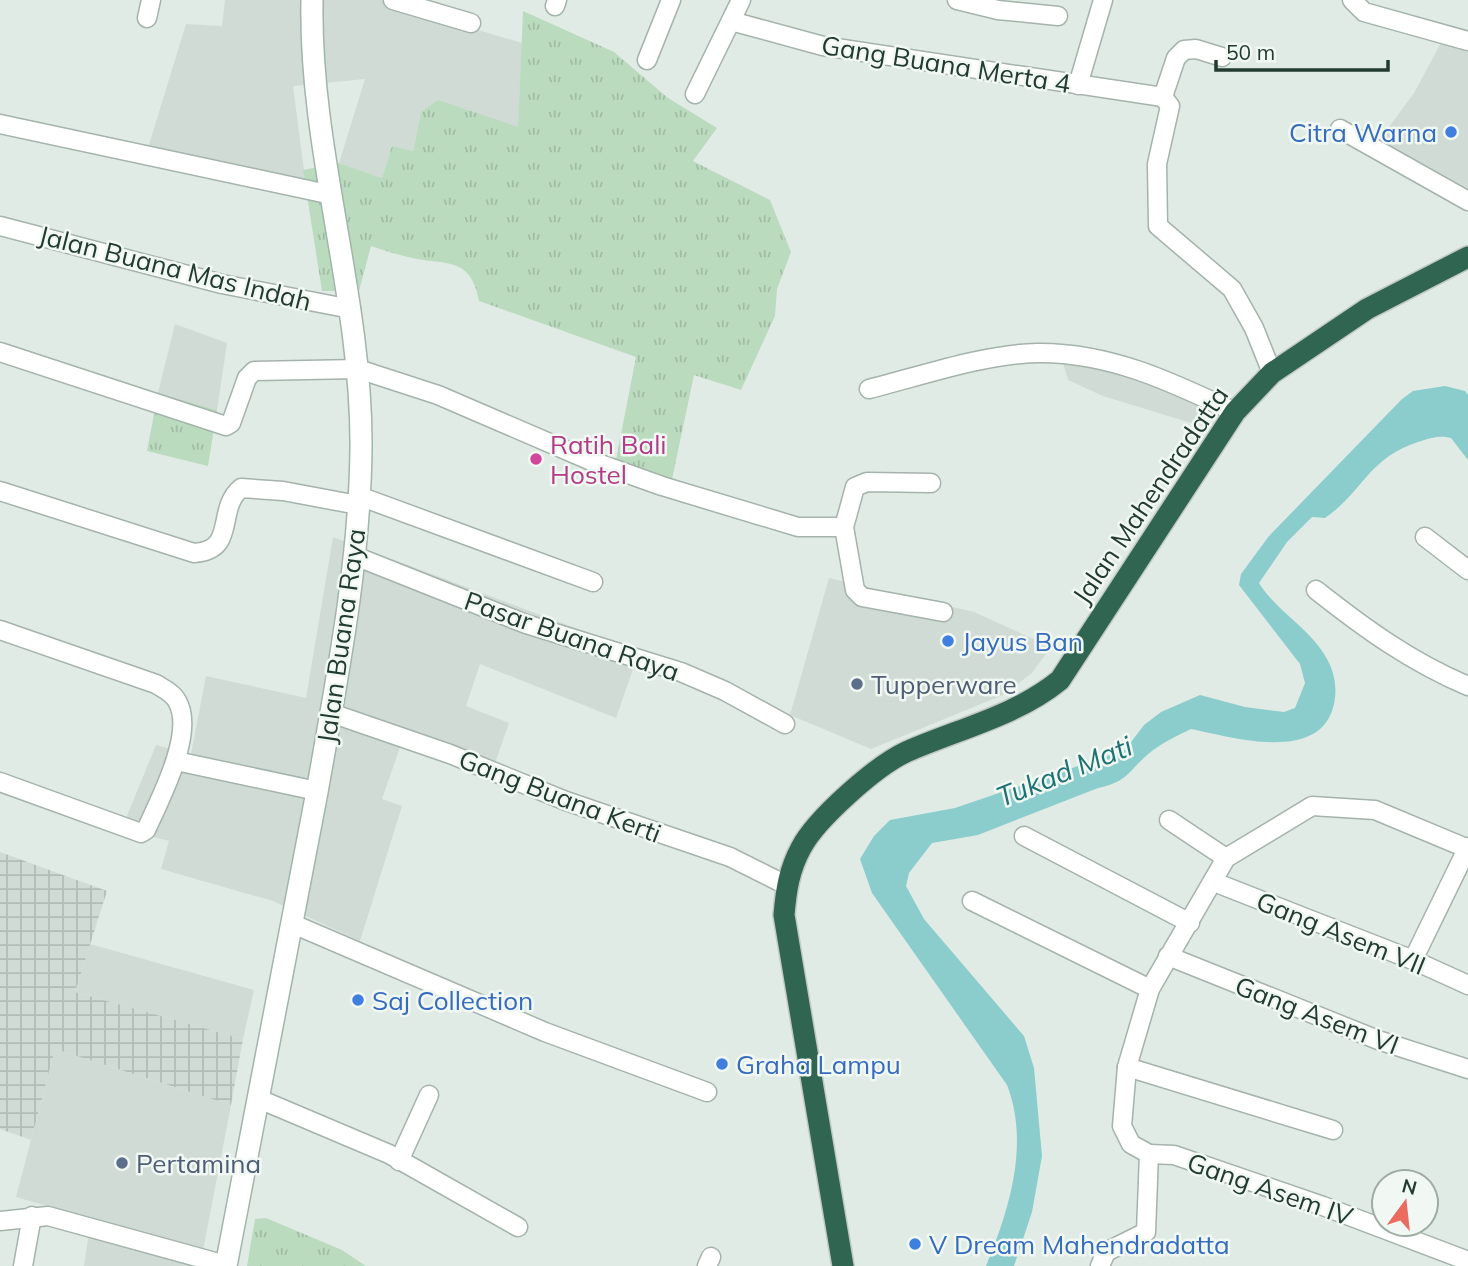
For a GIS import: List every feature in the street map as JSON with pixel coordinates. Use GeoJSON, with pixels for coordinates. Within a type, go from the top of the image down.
{"type":"FeatureCollection","features":[{"type":"Feature","properties":{"kind":"highway","name":"Jalan Mahendradatta"},"geometry":{"type":"LineString","coordinates":[[843,1266],[784,915],[786,885],[802,846],[844,797],[903,754],[1036,699],[1060,680],[1235,412],[1272,373],[1367,309],[1468,257]]}},
{"type":"Feature","properties":{"kind":"street"},"geometry":{"type":"LineString","coordinates":[[147,18],[151,0]]}},
{"type":"Feature","properties":{"kind":"street","name":"Jalan Buana Raya"},"geometry":{"type":"LineString","coordinates":[[226,1266],[331,713],[355,556],[359,501],[361,447],[358,369],[316,81],[312,0]]}},
{"type":"Feature","properties":{"kind":"street"},"geometry":{"type":"LineString","coordinates":[[393,0],[471,23]]}},
{"type":"Feature","properties":{"kind":"street"},"geometry":{"type":"LineString","coordinates":[[647,60],[671,0]]}},
{"type":"Feature","properties":{"kind":"street"},"geometry":{"type":"LineString","coordinates":[[695,94],[741,0]]}},
{"type":"Feature","properties":{"kind":"street"},"geometry":{"type":"LineString","coordinates":[[957,0],[998,10],[1058,16]]}},
{"type":"Feature","properties":{"kind":"street"},"geometry":{"type":"LineString","coordinates":[[1078,85],[1103,0]]}},
{"type":"Feature","properties":{"kind":"street"},"geometry":{"type":"LineString","coordinates":[[1352,0],[1364,12],[1468,41]]}},
{"type":"Feature","properties":{"kind":"street","name":"Gang Buana Merta 4"},"geometry":{"type":"LineString","coordinates":[[731,21],[823,46],[1163,97]]}},
{"type":"Feature","properties":{"kind":"street"},"geometry":{"type":"LineString","coordinates":[[1222,57],[1196,49],[1184,50],[1176,58],[1163,97],[1170,106],[1157,164],[1158,226],[1232,289],[1254,328],[1272,373]]}},
{"type":"Feature","properties":{"kind":"street"},"geometry":{"type":"LineString","coordinates":[[0,124],[332,195]]}},
{"type":"Feature","properties":{"kind":"street"},"geometry":{"type":"LineString","coordinates":[[1340,129],[1468,201]]}},
{"type":"Feature","properties":{"kind":"street","name":"Jalan Buana Mas Indah"},"geometry":{"type":"LineString","coordinates":[[0,226],[222,284],[351,309]]}},
{"type":"Feature","properties":{"kind":"street"},"geometry":{"type":"LineString","coordinates":[[0,352],[226,426],[231,423],[249,373],[358,369],[438,395],[589,460],[662,486],[797,527],[844,527]]}},
{"type":"Feature","properties":{"kind":"street"},"geometry":{"type":"LineString","coordinates":[[869,388],[1015,355],[1055,353],[1099,359],[1150,373],[1235,412]]}},
{"type":"Feature","properties":{"kind":"street"},"geometry":{"type":"LineString","coordinates":[[931,483],[867,482],[855,487],[844,527],[855,590],[862,597],[943,612]]}},
{"type":"Feature","properties":{"kind":"street"},"geometry":{"type":"LineString","coordinates":[[0,491],[194,553],[212,549],[219,543],[233,495],[241,488],[359,501],[593,582]]}},
{"type":"Feature","properties":{"kind":"street"},"geometry":{"type":"LineString","coordinates":[[1425,537],[1468,570]]}},
{"type":"Feature","properties":{"kind":"street","name":"Pasar Buana Raya"},"geometry":{"type":"LineString","coordinates":[[355,556],[526,624],[681,673],[725,691],[785,724]]}},
{"type":"Feature","properties":{"kind":"street"},"geometry":{"type":"LineString","coordinates":[[1316,590],[1387,643],[1434,671],[1468,686]]}},
{"type":"Feature","properties":{"kind":"street"},"geometry":{"type":"LineString","coordinates":[[0,630],[156,684],[172,694],[179,703],[182,717],[176,761],[146,830],[141,833],[0,782]]}},
{"type":"Feature","properties":{"kind":"street","name":"Gang Buana Kerti"},"geometry":{"type":"LineString","coordinates":[[331,713],[450,754],[566,801],[730,857],[786,885]]}},
{"type":"Feature","properties":{"kind":"street"},"geometry":{"type":"LineString","coordinates":[[176,761],[317,791]]}},
{"type":"Feature","properties":{"kind":"street"},"geometry":{"type":"LineString","coordinates":[[1100,1266],[1106,1252],[1146,1232],[1149,1154],[1131,1144],[1122,1126],[1127,1067],[1150,989],[1226,858],[1312,806],[1375,810],[1467,847],[1413,960]]}},
{"type":"Feature","properties":{"kind":"street"},"geometry":{"type":"LineString","coordinates":[[1169,820],[1226,858]]}},
{"type":"Feature","properties":{"kind":"street"},"geometry":{"type":"LineString","coordinates":[[1024,836],[1190,923]]}},
{"type":"Feature","properties":{"kind":"street","name":"Gang Asem VII"},"geometry":{"type":"LineString","coordinates":[[1214,882],[1413,960],[1468,985]]}},
{"type":"Feature","properties":{"kind":"street"},"geometry":{"type":"LineString","coordinates":[[972,901],[1150,989]]}},
{"type":"Feature","properties":{"kind":"street"},"geometry":{"type":"LineString","coordinates":[[293,924],[545,1032],[707,1092]]}},
{"type":"Feature","properties":{"kind":"street","name":"Gang Asem VI"},"geometry":{"type":"LineString","coordinates":[[1168,956],[1378,1040],[1468,1069]]}},
{"type":"Feature","properties":{"kind":"street"},"geometry":{"type":"LineString","coordinates":[[1127,1067],[1333,1130]]}},
{"type":"Feature","properties":{"kind":"street"},"geometry":{"type":"LineString","coordinates":[[399,1161],[429,1096]]}},
{"type":"Feature","properties":{"kind":"street"},"geometry":{"type":"LineString","coordinates":[[259,1099],[399,1161],[518,1227]]}},
{"type":"Feature","properties":{"kind":"street","name":"Gang Asem IV"},"geometry":{"type":"LineString","coordinates":[[1149,1154],[1174,1155],[1323,1206],[1468,1261]]}},
{"type":"Feature","properties":{"kind":"street"},"geometry":{"type":"LineString","coordinates":[[0,1220],[32,1216],[75,1222],[226,1266]]}},
{"type":"Feature","properties":{"kind":"street"},"geometry":{"type":"LineString","coordinates":[[23,1266],[32,1216]]}},
{"type":"Feature","properties":{"kind":"shaded area"},"geometry":{"type":"Polygon","coordinates":[[[225,0],[427,0],[447,6],[445,20],[522,43],[518,128],[421,112],[413,151],[392,146],[382,178],[339,163],[365,79],[293,86],[306,186],[148,148],[186,24],[222,26],[225,0]]]}},
{"type":"Feature","properties":{"kind":"shaded area"},"geometry":{"type":"Polygon","coordinates":[[[1441,43],[1468,50],[1468,200],[1375,146],[1414,93],[1441,43]]]}},
{"type":"Feature","properties":{"kind":"shaded area"},"geometry":{"type":"Polygon","coordinates":[[[175,324],[227,343],[217,410],[158,393],[175,324]]]}},
{"type":"Feature","properties":{"kind":"shaded area"},"geometry":{"type":"Polygon","coordinates":[[[1060,353],[1209,402],[1191,423],[1103,396],[1068,380],[1060,353]]]}},
{"type":"Feature","properties":{"kind":"shaded area"},"geometry":{"type":"Polygon","coordinates":[[[333,537],[639,652],[616,718],[480,664],[466,706],[509,723],[494,766],[405,733],[382,799],[402,806],[360,941],[273,901],[161,869],[169,841],[122,828],[156,745],[191,754],[206,676],[306,698],[333,537]]]}},
{"type":"Feature","properties":{"kind":"shaded area"},"geometry":{"type":"Polygon","coordinates":[[[829,578],[974,612],[1051,647],[1032,673],[1003,695],[871,749],[790,715],[829,578]]]}},
{"type":"Feature","properties":{"kind":"shaded area"},"geometry":{"type":"Polygon","coordinates":[[[0,852],[107,891],[75,992],[243,1039],[231,1105],[55,1049],[31,1140],[0,1129],[0,852]]]}},
{"type":"Feature","properties":{"kind":"shaded area"},"geometry":{"type":"Polygon","coordinates":[[[90,944],[254,990],[243,1039],[75,992],[90,944]]]}},
{"type":"Feature","properties":{"kind":"shaded area","name":"Pertamina"},"geometry":{"type":"Polygon","coordinates":[[[55,1049],[231,1105],[200,1266],[84,1266],[91,1219],[16,1197],[55,1049]]]}},
{"type":"Feature","properties":{"kind":"green space"},"geometry":{"type":"Polygon","coordinates":[[[523,11],[614,52],[668,98],[717,128],[693,161],[770,200],[791,252],[777,289],[775,316],[741,390],[694,375],[671,484],[615,465],[636,357],[479,301],[469,276],[453,265],[420,260],[371,246],[359,291],[322,291],[303,170],[339,163],[382,178],[392,146],[413,151],[421,112],[438,100],[518,127],[523,11]]]}},
{"type":"Feature","properties":{"kind":"green space"},"geometry":{"type":"Polygon","coordinates":[[[158,393],[217,410],[208,466],[147,451],[158,393]]]}},
{"type":"Feature","properties":{"kind":"green space"},"geometry":{"type":"Polygon","coordinates":[[[266,1218],[342,1250],[366,1266],[247,1266],[255,1219],[266,1218]]]}},
{"type":"Feature","properties":{"kind":"water","name":"Tukad Mati"},"geometry":{"type":"Polygon","coordinates":[[[1445,386],[1465,391],[1468,395],[1468,460],[1451,438],[1446,437],[1418,442],[1387,457],[1338,508],[1325,518],[1312,517],[1287,542],[1259,583],[1275,603],[1312,638],[1330,665],[1335,698],[1332,711],[1322,727],[1308,736],[1290,741],[1270,742],[1191,729],[1157,747],[1115,783],[978,835],[932,843],[909,873],[906,886],[924,919],[1024,1036],[1034,1068],[1042,1156],[1032,1212],[1014,1266],[986,1266],[1009,1200],[1014,1177],[1017,1130],[1014,1107],[1007,1085],[872,893],[860,859],[874,836],[890,820],[955,808],[1125,750],[1144,725],[1161,712],[1200,695],[1245,707],[1284,712],[1295,708],[1305,683],[1300,664],[1239,585],[1241,574],[1269,536],[1402,399],[1413,391],[1445,386]]]}},
{"type":"Feature","properties":{"kind":"place","name":"Citra Warna"},"geometry":{"type":"Point","coordinates":[1451,132]}},
{"type":"Feature","properties":{"kind":"place","name":"Ratih Bali Hostel"},"geometry":{"type":"Point","coordinates":[536,459]}},
{"type":"Feature","properties":{"kind":"place","name":"Jayus Ban"},"geometry":{"type":"Point","coordinates":[948,641]}},
{"type":"Feature","properties":{"kind":"place","name":"Tupperware"},"geometry":{"type":"Point","coordinates":[857,684]}},
{"type":"Feature","properties":{"kind":"place","name":"Saj Collection"},"geometry":{"type":"Point","coordinates":[358,1000]}},
{"type":"Feature","properties":{"kind":"place","name":"Graha Lampu"},"geometry":{"type":"Point","coordinates":[722,1064]}},
{"type":"Feature","properties":{"kind":"place","name":"Pertamina"},"geometry":{"type":"Point","coordinates":[122,1163]}},
{"type":"Feature","properties":{"kind":"place","name":"V Dream Mahendradatta"},"geometry":{"type":"Point","coordinates":[915,1244]}}]}
